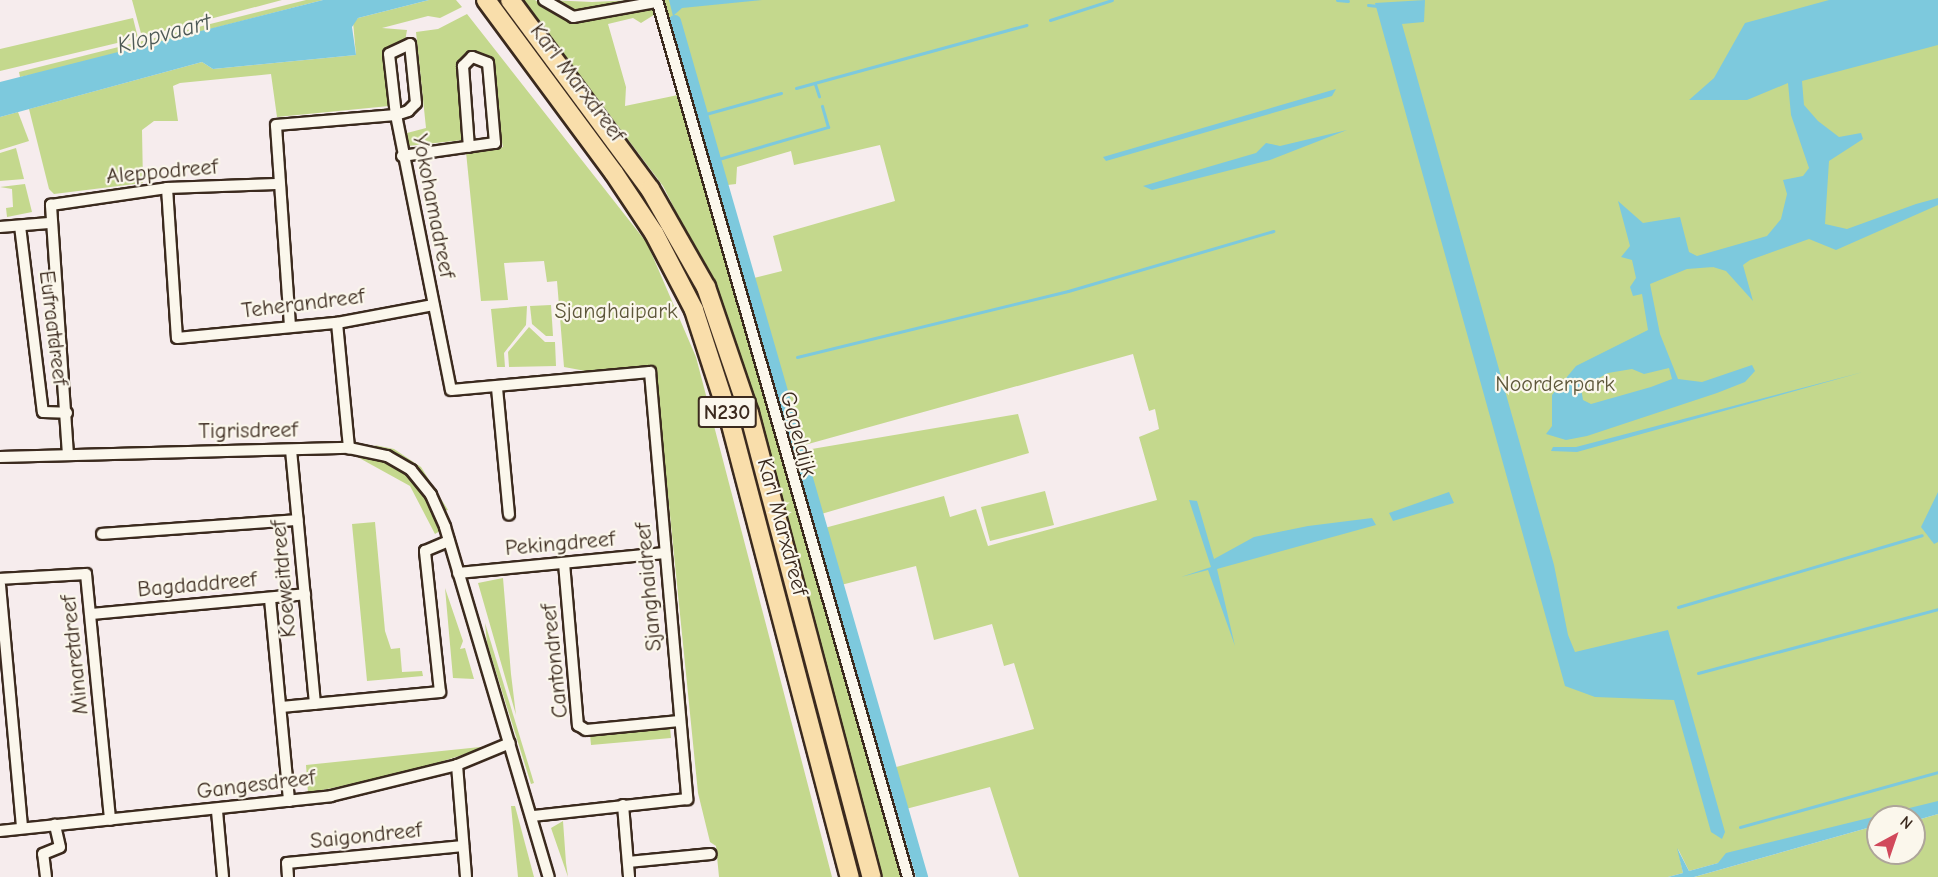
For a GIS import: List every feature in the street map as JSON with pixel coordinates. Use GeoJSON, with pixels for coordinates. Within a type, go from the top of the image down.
{"type":"FeatureCollection","features":[{"type":"Feature","properties":{"kind":"highway","name":"Karl Marxdreef"},"geometry":{"type":"LineString","coordinates":[[486,0],[620,181],[694,310],[727,411],[850,877]]}},
{"type":"Feature","properties":{"kind":"highway","name":"Karl Marxdreef"},"geometry":{"type":"LineString","coordinates":[[510,0],[650,189],[706,287],[749,413],[872,877]]}},
{"type":"Feature","properties":{"kind":"street","name":"Gageldijk"},"geometry":{"type":"LineString","coordinates":[[544,0],[573,17],[657,1],[664,11],[803,523],[908,877]]}},
{"type":"Feature","properties":{"kind":"street","name":"Yokohamadreef"},"geometry":{"type":"LineString","coordinates":[[396,115],[416,103],[410,45],[390,54],[396,115],[402,156],[451,390],[497,388]]}},
{"type":"Feature","properties":{"kind":"street"},"geometry":{"type":"LineString","coordinates":[[402,156],[495,144],[488,63],[472,57],[463,66],[469,147]]}},
{"type":"Feature","properties":{"kind":"street"},"geometry":{"type":"LineString","coordinates":[[290,326],[276,184],[276,125],[396,115]]}},
{"type":"Feature","properties":{"kind":"street","name":"Aleppodreef"},"geometry":{"type":"LineString","coordinates":[[51,205],[167,188],[276,184]]}},
{"type":"Feature","properties":{"kind":"street","name":"Teherandreef"},"geometry":{"type":"LineString","coordinates":[[167,188],[177,338],[337,323],[434,305]]}},
{"type":"Feature","properties":{"kind":"street","name":"Eufraatdreef"},"geometry":{"type":"LineString","coordinates":[[51,205],[49,223],[60,285],[68,454]]}},
{"type":"Feature","properties":{"kind":"street"},"geometry":{"type":"LineString","coordinates":[[0,227],[49,223]]}},
{"type":"Feature","properties":{"kind":"street","name":"Eufraatdreef"},"geometry":{"type":"LineString","coordinates":[[20,226],[43,412],[67,413]]}},
{"type":"Feature","properties":{"kind":"street"},"geometry":{"type":"LineString","coordinates":[[337,323],[349,448]]}},
{"type":"Feature","properties":{"kind":"street","name":"Sjanghaidreef"},"geometry":{"type":"LineString","coordinates":[[497,388],[650,372],[687,799],[623,805]]}},
{"type":"Feature","properties":{"kind":"street"},"geometry":{"type":"LineString","coordinates":[[497,388],[509,514]]}},
{"type":"Feature","properties":{"kind":"street","name":"Tigrisdreef"},"geometry":{"type":"LineString","coordinates":[[0,457],[349,448],[387,456],[419,478],[449,541],[549,877]]}},
{"type":"Feature","properties":{"kind":"street","name":"Koeweitdreef"},"geometry":{"type":"LineString","coordinates":[[291,450],[315,704]]}},
{"type":"Feature","properties":{"kind":"street"},"geometry":{"type":"LineString","coordinates":[[102,534],[298,520]]}},
{"type":"Feature","properties":{"kind":"street"},"geometry":{"type":"LineString","coordinates":[[281,707],[440,692],[425,551],[449,541]]}},
{"type":"Feature","properties":{"kind":"street","name":"Pekingdreef"},"geometry":{"type":"LineString","coordinates":[[458,573],[665,553]]}},
{"type":"Feature","properties":{"kind":"street","name":"Cantondreef"},"geometry":{"type":"LineString","coordinates":[[564,563],[578,725],[586,730],[680,721]]}},
{"type":"Feature","properties":{"kind":"street","name":"Minaretdreef"},"geometry":{"type":"LineString","coordinates":[[0,579],[83,572],[92,614],[110,820]]}},
{"type":"Feature","properties":{"kind":"street"},"geometry":{"type":"LineString","coordinates":[[0,585],[22,828]]}},
{"type":"Feature","properties":{"kind":"street","name":"Bagdaddreef"},"geometry":{"type":"LineString","coordinates":[[92,614],[305,594]]}},
{"type":"Feature","properties":{"kind":"street","name":"Koeweitdreef"},"geometry":{"type":"LineString","coordinates":[[270,599],[289,801]]}},
{"type":"Feature","properties":{"kind":"street","name":"Gangesdreef"},"geometry":{"type":"LineString","coordinates":[[0,831],[217,811],[289,801],[457,765],[510,743]]}},
{"type":"Feature","properties":{"kind":"street"},"geometry":{"type":"LineString","coordinates":[[457,765],[466,877]]}},
{"type":"Feature","properties":{"kind":"street"},"geometry":{"type":"LineString","coordinates":[[532,816],[623,805],[629,877]]}},
{"type":"Feature","properties":{"kind":"street"},"geometry":{"type":"LineString","coordinates":[[217,811],[223,877]]}},
{"type":"Feature","properties":{"kind":"street"},"geometry":{"type":"LineString","coordinates":[[46,877],[43,854],[60,847],[55,825]]}},
{"type":"Feature","properties":{"kind":"street","name":"Saigondreef"},"geometry":{"type":"LineString","coordinates":[[288,877],[287,863],[463,846]]}},
{"type":"Feature","properties":{"kind":"street"},"geometry":{"type":"LineString","coordinates":[[628,862],[711,854]]}},
{"type":"Feature","properties":{"kind":"green space"},"geometry":{"type":"Polygon","coordinates":[[[132,0],[282,0],[142,37],[132,0]]]}},
{"type":"Feature","properties":{"kind":"green space"},"geometry":{"type":"Polygon","coordinates":[[[306,0],[323,0],[20,77],[19,72],[306,0]]]}},
{"type":"Feature","properties":{"kind":"green space"},"geometry":{"type":"Polygon","coordinates":[[[429,0],[456,0],[462,7],[440,18],[428,16],[382,28],[407,30],[403,53],[386,71],[389,106],[277,117],[271,74],[180,83],[173,86],[178,121],[154,121],[142,130],[143,183],[54,194],[49,189],[29,109],[202,62],[213,69],[356,55],[353,22],[358,18],[429,0]]]}},
{"type":"Feature","properties":{"kind":"green space","name":"Noorderpark"},"geometry":{"type":"Polygon","coordinates":[[[523,0],[535,0],[569,22],[649,7],[656,11],[654,0],[1938,0],[1938,803],[1926,806],[1866,805],[1866,823],[1689,871],[1678,849],[1683,873],[1668,877],[1019,877],[990,787],[902,810],[889,769],[1034,729],[1014,663],[1004,666],[992,624],[934,640],[916,566],[833,587],[817,530],[944,496],[950,517],[976,509],[988,546],[1157,500],[1139,437],[1159,429],[1155,409],[1149,411],[1133,354],[783,451],[740,295],[749,292],[746,280],[782,271],[773,236],[895,201],[880,145],[794,165],[791,151],[737,167],[736,184],[719,186],[716,174],[708,176],[657,13],[641,23],[633,18],[608,24],[626,87],[625,106],[678,95],[904,877],[879,877],[748,385],[718,294],[663,186],[523,0]]]}},
{"type":"Feature","properties":{"kind":"green space"},"geometry":{"type":"Polygon","coordinates":[[[549,0],[592,2],[634,0],[572,12],[549,0]]]}},
{"type":"Feature","properties":{"kind":"green space","name":"Sjanghaipark"},"geometry":{"type":"Polygon","coordinates":[[[467,14],[647,243],[696,357],[832,877],[719,877],[716,846],[710,842],[698,793],[655,366],[591,372],[564,367],[557,281],[547,282],[544,261],[504,263],[508,300],[481,301],[466,152],[503,147],[483,54],[474,53],[459,66],[463,140],[408,146],[407,133],[426,128],[416,32],[438,29],[467,14]]]}},
{"type":"Feature","properties":{"kind":"green space"},"geometry":{"type":"Polygon","coordinates":[[[133,18],[138,38],[0,71],[0,49],[133,18]]]}},
{"type":"Feature","properties":{"kind":"green space"},"geometry":{"type":"Polygon","coordinates":[[[523,37],[538,49],[649,196],[717,326],[868,877],[857,877],[712,339],[523,37]]]}},
{"type":"Feature","properties":{"kind":"green space"},"geometry":{"type":"Polygon","coordinates":[[[18,112],[29,141],[0,150],[0,117],[18,112]]]}},
{"type":"Feature","properties":{"kind":"green space"},"geometry":{"type":"Polygon","coordinates":[[[16,148],[24,179],[0,181],[0,153],[16,148]]]}},
{"type":"Feature","properties":{"kind":"green space"},"geometry":{"type":"Polygon","coordinates":[[[25,184],[32,212],[7,217],[6,208],[13,207],[12,189],[0,187],[25,184]]]}},
{"type":"Feature","properties":{"kind":"green space"},"geometry":{"type":"Polygon","coordinates":[[[551,305],[553,336],[546,336],[532,324],[530,306],[551,305]]]}},
{"type":"Feature","properties":{"kind":"green space"},"geometry":{"type":"Polygon","coordinates":[[[527,306],[526,325],[504,353],[505,367],[497,367],[491,309],[527,306]]]}},
{"type":"Feature","properties":{"kind":"green space"},"geometry":{"type":"Polygon","coordinates":[[[529,327],[545,342],[555,342],[556,366],[509,367],[508,352],[529,327]]]}},
{"type":"Feature","properties":{"kind":"green space"},"geometry":{"type":"Polygon","coordinates":[[[1018,414],[1029,453],[811,517],[794,455],[800,451],[1018,414]]]}},
{"type":"Feature","properties":{"kind":"green space"},"geometry":{"type":"Polygon","coordinates":[[[374,445],[394,449],[421,467],[448,510],[444,511],[415,466],[374,445]]]}},
{"type":"Feature","properties":{"kind":"green space"},"geometry":{"type":"Polygon","coordinates":[[[352,454],[388,462],[409,477],[425,496],[440,531],[435,534],[410,486],[352,454]]]}},
{"type":"Feature","properties":{"kind":"green space"},"geometry":{"type":"Polygon","coordinates":[[[1045,491],[1054,525],[990,541],[981,507],[1045,491]]]}},
{"type":"Feature","properties":{"kind":"green space"},"geometry":{"type":"Polygon","coordinates":[[[375,522],[385,631],[391,649],[400,648],[402,672],[422,671],[423,676],[367,681],[352,524],[375,522]]]}},
{"type":"Feature","properties":{"kind":"green space"},"geometry":{"type":"Polygon","coordinates":[[[503,578],[511,674],[516,715],[478,583],[503,578]]]}},
{"type":"Feature","properties":{"kind":"green space"},"geometry":{"type":"Polygon","coordinates":[[[445,588],[463,641],[460,649],[465,648],[474,679],[453,678],[445,588]]]}},
{"type":"Feature","properties":{"kind":"green space"},"geometry":{"type":"Polygon","coordinates":[[[485,623],[534,783],[531,784],[487,643],[485,623]]]}},
{"type":"Feature","properties":{"kind":"green space"},"geometry":{"type":"Polygon","coordinates":[[[670,727],[671,738],[591,745],[590,734],[670,727]]]}},
{"type":"Feature","properties":{"kind":"green space"},"geometry":{"type":"Polygon","coordinates":[[[490,746],[409,772],[308,793],[306,765],[490,746]]]}},
{"type":"Feature","properties":{"kind":"green space"},"geometry":{"type":"Polygon","coordinates":[[[511,806],[515,806],[534,877],[518,877],[511,806]]]}},
{"type":"Feature","properties":{"kind":"green space"},"geometry":{"type":"Polygon","coordinates":[[[1938,814],[1938,877],[1694,877],[1866,828],[1866,865],[1926,865],[1926,818],[1938,814]]]}},
{"type":"Feature","properties":{"kind":"green space"},"geometry":{"type":"Polygon","coordinates":[[[563,821],[566,863],[568,877],[551,828],[563,821]]]}},
{"type":"Feature","properties":{"kind":"water"},"geometry":{"type":"Polygon","coordinates":[[[323,0],[429,0],[358,18],[352,27],[356,55],[213,69],[202,62],[0,117],[0,82],[323,0]]]}},
{"type":"Feature","properties":{"kind":"water"},"geometry":{"type":"Polygon","coordinates":[[[669,0],[762,0],[682,8],[673,16],[669,0]]]}},
{"type":"Feature","properties":{"kind":"water"},"geometry":{"type":"Polygon","coordinates":[[[1425,0],[1424,22],[1402,24],[1554,565],[1568,635],[1575,652],[1668,630],[1725,832],[1722,839],[1711,832],[1674,700],[1595,697],[1565,686],[1375,3],[1425,0]]]}},
{"type":"Feature","properties":{"kind":"water"},"geometry":{"type":"Polygon","coordinates":[[[1829,0],[1938,0],[1938,45],[1802,81],[1804,105],[1818,121],[1839,137],[1861,133],[1863,139],[1829,161],[1825,224],[1847,229],[1938,198],[1938,205],[1836,250],[1809,239],[1750,260],[1743,265],[1753,301],[1726,271],[1713,267],[1687,269],[1650,284],[1660,334],[1678,379],[1702,382],[1752,365],[1755,371],[1745,382],[1717,393],[1587,436],[1566,440],[1546,434],[1552,426],[1552,395],[1576,366],[1648,330],[1642,294],[1633,296],[1630,287],[1636,278],[1632,260],[1621,257],[1630,246],[1618,201],[1643,223],[1680,217],[1689,252],[1697,256],[1767,236],[1781,219],[1787,194],[1783,180],[1803,176],[1809,168],[1791,115],[1788,83],[1747,100],[1689,100],[1714,78],[1745,23],[1829,0]],[[1669,368],[1644,374],[1632,369],[1608,373],[1581,388],[1583,400],[1591,404],[1672,379],[1669,368]]]}},
{"type":"Feature","properties":{"kind":"water"},"geometry":{"type":"Polygon","coordinates":[[[1336,89],[1332,96],[1106,161],[1103,157],[1336,89]]]}},
{"type":"Feature","properties":{"kind":"water"},"geometry":{"type":"Polygon","coordinates":[[[1347,130],[1270,160],[1152,190],[1143,186],[1256,153],[1266,143],[1280,146],[1347,130]]]}},
{"type":"Feature","properties":{"kind":"water"},"geometry":{"type":"Polygon","coordinates":[[[1863,372],[1577,452],[1551,451],[1553,447],[1576,447],[1863,372]]]}},
{"type":"Feature","properties":{"kind":"water"},"geometry":{"type":"Polygon","coordinates":[[[1449,492],[1454,503],[1393,521],[1389,513],[1449,492]]]}},
{"type":"Feature","properties":{"kind":"water"},"geometry":{"type":"Polygon","coordinates":[[[1938,492],[1938,542],[1934,544],[1921,527],[1938,492]]]}},
{"type":"Feature","properties":{"kind":"water"},"geometry":{"type":"Polygon","coordinates":[[[1189,500],[1197,501],[1214,559],[1254,537],[1308,526],[1372,518],[1376,525],[1217,569],[1235,646],[1208,570],[1181,577],[1211,567],[1189,500]]]}},
{"type":"Feature","properties":{"kind":"water"},"geometry":{"type":"Polygon","coordinates":[[[1938,801],[1938,814],[1926,818],[1926,805],[1922,805],[1938,801]]]}},
{"type":"Feature","properties":{"kind":"water"},"geometry":{"type":"Polygon","coordinates":[[[1866,819],[1866,828],[1694,877],[1668,877],[1683,873],[1677,848],[1689,871],[1718,863],[1726,853],[1866,819]]]}},
{"type":"Feature","properties":{"kind":"waterway"},"geometry":{"type":"LineString","coordinates":[[1050,20],[1112,0]]}},
{"type":"Feature","properties":{"kind":"waterway"},"geometry":{"type":"LineString","coordinates":[[1337,0],[1348,1]]}},
{"type":"Feature","properties":{"kind":"waterway"},"geometry":{"type":"LineString","coordinates":[[1368,5],[1378,6]]}},
{"type":"Feature","properties":{"kind":"waterway"},"geometry":{"type":"LineString","coordinates":[[675,21],[922,877]]}},
{"type":"Feature","properties":{"kind":"waterway"},"geometry":{"type":"LineString","coordinates":[[796,88],[1027,25]]}},
{"type":"Feature","properties":{"kind":"waterway"},"geometry":{"type":"LineString","coordinates":[[815,84],[819,96]]}},
{"type":"Feature","properties":{"kind":"waterway"},"geometry":{"type":"LineString","coordinates":[[702,115],[781,93]]}},
{"type":"Feature","properties":{"kind":"waterway"},"geometry":{"type":"LineString","coordinates":[[715,160],[828,127],[822,106]]}},
{"type":"Feature","properties":{"kind":"waterway"},"geometry":{"type":"LineString","coordinates":[[797,357],[1068,291],[1273,231]]}},
{"type":"Feature","properties":{"kind":"waterway"},"geometry":{"type":"LineString","coordinates":[[1678,607],[1922,535]]}},
{"type":"Feature","properties":{"kind":"waterway"},"geometry":{"type":"LineString","coordinates":[[1698,673],[1938,609]]}},
{"type":"Feature","properties":{"kind":"waterway"},"geometry":{"type":"LineString","coordinates":[[1740,827],[1938,772]]}},
{"type":"Feature","properties":{"kind":"water label","name":"Klopvaart"},"geometry":{"type":"Point","coordinates":[164,34]}}]}
